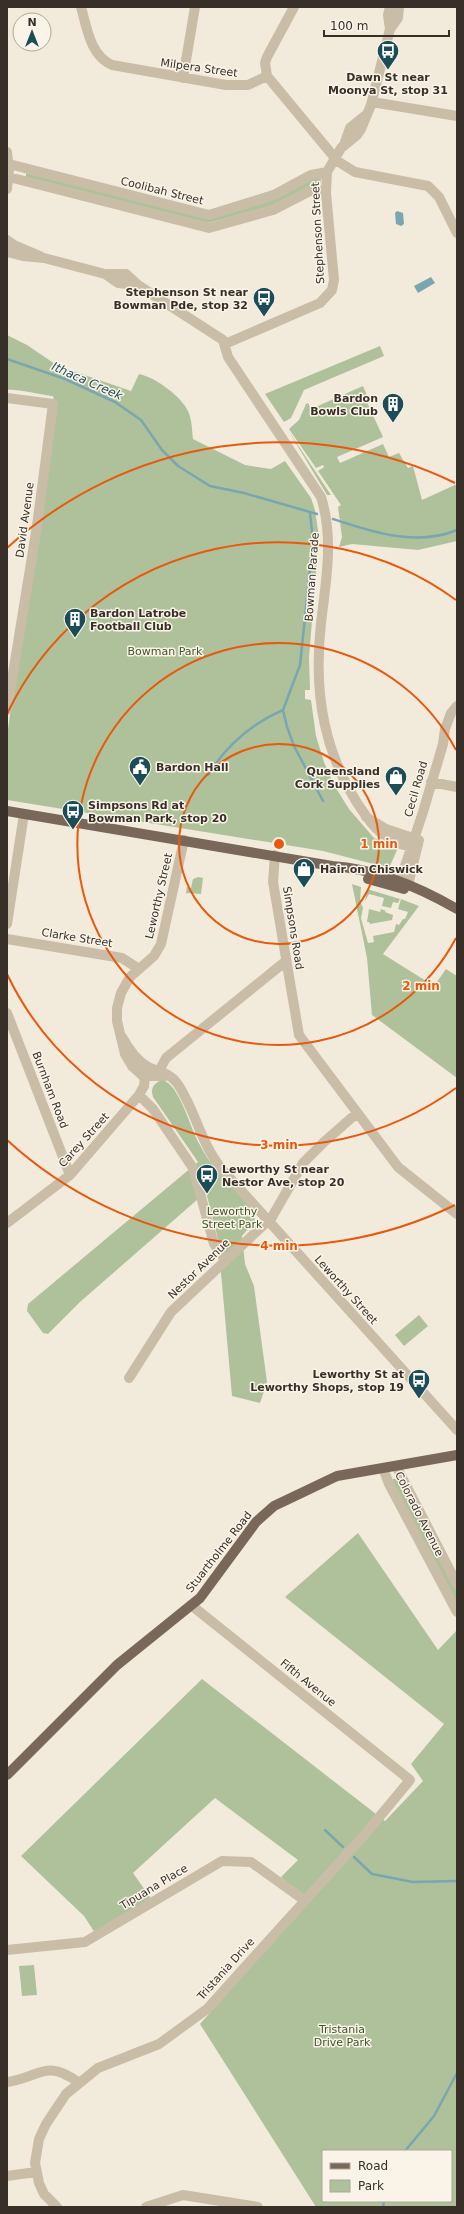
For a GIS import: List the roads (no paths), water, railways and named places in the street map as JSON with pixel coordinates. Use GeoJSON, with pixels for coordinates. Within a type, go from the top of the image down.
{"type":"FeatureCollection","features":[{"type":"Feature","properties":{"kind":"main road"},"geometry":{"type":"LineString","coordinates":[[7,811],[275,855],[332,866],[348,867],[403,885],[457,910]]}},
{"type":"Feature","properties":{"kind":"main road","name":"Stuartholme Road"},"geometry":{"type":"LineString","coordinates":[[7,1775],[117,1665],[191,1605],[208,1588],[256,1522],[274,1506],[338,1476],[457,1455]]}},
{"type":"Feature","properties":{"kind":"street","name":"Milpera Street"},"geometry":{"type":"LineString","coordinates":[[81,7],[94,48],[104,62],[120,67],[240,86],[257,82],[267,76]]}},
{"type":"Feature","properties":{"kind":"street"},"geometry":{"type":"LineString","coordinates":[[183,78],[195,7]]}},
{"type":"Feature","properties":{"kind":"street"},"geometry":{"type":"LineString","coordinates":[[294,7],[267,57],[265,63],[267,76],[334,158],[355,172],[428,186],[439,197],[457,233]]}},
{"type":"Feature","properties":{"kind":"street"},"geometry":{"type":"LineString","coordinates":[[327,172],[334,158],[344,145],[350,128],[366,116],[372,102],[390,29],[388,15],[390,7]]}},
{"type":"Feature","properties":{"kind":"street"},"geometry":{"type":"LineString","coordinates":[[390,29],[398,18],[399,7]]}},
{"type":"Feature","properties":{"kind":"street"},"geometry":{"type":"LineString","coordinates":[[372,102],[457,116]]}},
{"type":"Feature","properties":{"kind":"street"},"geometry":{"type":"LineString","coordinates":[[7,152],[9,164],[7,190]]}},
{"type":"Feature","properties":{"kind":"street","name":"Coolibah Street"},"geometry":{"type":"LineString","coordinates":[[9,164],[209,215],[270,196],[311,175],[327,172]]}},
{"type":"Feature","properties":{"kind":"street","name":"Stephenson Street"},"geometry":{"type":"LineString","coordinates":[[225,344],[320,303],[329,295],[334,280],[326,191],[327,172]]}},
{"type":"Feature","properties":{"kind":"street"},"geometry":{"type":"LineString","coordinates":[[9,177],[210,228],[273,210],[310,191],[326,191]]}},
{"type":"Feature","properties":{"kind":"street"},"geometry":{"type":"LineString","coordinates":[[7,240],[14,245],[31,250],[44,258]]}},
{"type":"Feature","properties":{"kind":"street"},"geometry":{"type":"LineString","coordinates":[[7,252],[22,256],[44,258],[105,274],[126,274],[138,285],[223,340],[225,344]]}},
{"type":"Feature","properties":{"kind":"street","name":"Bowman Parade"},"geometry":{"type":"LineString","coordinates":[[225,344],[228,357],[316,489],[323,506],[328,543],[320,650],[319,690],[328,744],[343,781],[366,817],[380,834],[414,843]]}},
{"type":"Feature","properties":{"kind":"street","name":"David Avenue"},"geometry":{"type":"LineString","coordinates":[[7,398],[53,404],[36,526],[7,710]]}},
{"type":"Feature","properties":{"kind":"street","name":"Cecil Road"},"geometry":{"type":"LineString","coordinates":[[434,783],[449,717],[457,706]]}},
{"type":"Feature","properties":{"kind":"street","name":"Cecil Road"},"geometry":{"type":"LineString","coordinates":[[403,885],[414,843],[447,744],[449,730],[457,712]]}},
{"type":"Feature","properties":{"kind":"street"},"geometry":{"type":"LineString","coordinates":[[434,783],[457,787]]}},
{"type":"Feature","properties":{"kind":"street"},"geometry":{"type":"LineString","coordinates":[[7,924],[24,814]]}},
{"type":"Feature","properties":{"kind":"street","name":"Leworthy Street"},"geometry":{"type":"LineString","coordinates":[[145,1076],[136,1070],[128,1060],[116,1013],[119,1000],[129,979],[154,956],[161,944],[184,840]]}},
{"type":"Feature","properties":{"kind":"street","name":"Simpsons Road"},"geometry":{"type":"LineString","coordinates":[[275,855],[273,882],[299,1035],[398,1167],[457,1214]]}},
{"type":"Feature","properties":{"kind":"street","name":"Clarke Street"},"geometry":{"type":"LineString","coordinates":[[7,939],[122,958],[139,969]]}},
{"type":"Feature","properties":{"kind":"street"},"geometry":{"type":"LineString","coordinates":[[145,1076],[159,1071],[165,1060],[286,961]]}},
{"type":"Feature","properties":{"kind":"street","name":"Burnham Road"},"geometry":{"type":"LineString","coordinates":[[7,1013],[70,1175]]}},
{"type":"Feature","properties":{"kind":"street","name":"Leworthy Street"},"geometry":{"type":"LineString","coordinates":[[122,1037],[141,1061],[167,1074],[174,1080],[211,1155],[268,1221],[457,1430]]}},
{"type":"Feature","properties":{"kind":"street"},"geometry":{"type":"LineString","coordinates":[[145,1076],[163,1075],[174,1080]]}},
{"type":"Feature","properties":{"kind":"street","name":"Carey Street"},"geometry":{"type":"LineString","coordinates":[[7,1223],[70,1175],[139,1095],[144,1086],[145,1076]]}},
{"type":"Feature","properties":{"kind":"street"},"geometry":{"type":"LineString","coordinates":[[139,1095],[153,1109],[193,1168],[214,1244],[225,1260]]}},
{"type":"Feature","properties":{"kind":"street","name":"Nestor Avenue"},"geometry":{"type":"LineString","coordinates":[[129,1378],[172,1312],[225,1260],[268,1221],[303,1162],[357,1113]]}},
{"type":"Feature","properties":{"kind":"street","name":"Colorado Avenue"},"geometry":{"type":"LineString","coordinates":[[396,1466],[457,1584]]}},
{"type":"Feature","properties":{"kind":"street","name":"Colorado Avenue"},"geometry":{"type":"LineString","coordinates":[[383,1468],[389,1484],[457,1612]]}},
{"type":"Feature","properties":{"kind":"street","name":"Fifth Avenue"},"geometry":{"type":"LineString","coordinates":[[191,1605],[410,1780]]}},
{"type":"Feature","properties":{"kind":"street","name":"Tristania Drive"},"geometry":{"type":"LineString","coordinates":[[57,2207],[44,2194],[36,2172],[36,2154],[46,2124],[62,2098],[78,2082],[98,2068],[114,2060],[159,2044],[207,2009],[366,1833],[410,1780]]}},
{"type":"Feature","properties":{"kind":"street","name":"Tipuana Place"},"geometry":{"type":"LineString","coordinates":[[7,1950],[85,1942],[222,1861],[251,1862],[304,1900]]}},
{"type":"Feature","properties":{"kind":"street"},"geometry":{"type":"LineString","coordinates":[[7,2082],[54,2070],[68,2075],[78,2082]]}},
{"type":"Feature","properties":{"kind":"street"},"geometry":{"type":"LineString","coordinates":[[7,2176],[36,2172]]}},
{"type":"Feature","properties":{"kind":"street"},"geometry":{"type":"LineString","coordinates":[[146,2207],[183,2194],[215,2203],[258,2207]]}},
{"type":"Feature","properties":{"kind":"water"},"geometry":{"type":"Polygon","coordinates":[[[397,211],[403,213],[404,224],[401,226],[396,224],[395,213],[397,211]]]}},
{"type":"Feature","properties":{"kind":"water"},"geometry":{"type":"Polygon","coordinates":[[[431,277],[435,283],[418,293],[414,286],[431,277]]]}},
{"type":"Feature","properties":{"kind":"waterway","name":"Ithaca Creek"},"geometry":{"type":"LineString","coordinates":[[7,359],[65,379],[115,402],[141,420],[162,450],[178,466],[210,486],[244,493],[317,514]]}},
{"type":"Feature","properties":{"kind":"waterway"},"geometry":{"type":"LineString","coordinates":[[310,513],[313,541],[300,665],[283,710],[294,746],[323,801]]}},
{"type":"Feature","properties":{"kind":"waterway","name":"Ithaca Creek"},"geometry":{"type":"LineString","coordinates":[[333,519],[363,529],[394,536],[426,537],[442,535],[457,530]]}},
{"type":"Feature","properties":{"kind":"waterway"},"geometry":{"type":"LineString","coordinates":[[208,775],[215,764],[240,737],[260,722],[283,710]]}},
{"type":"Feature","properties":{"kind":"waterway"},"geometry":{"type":"LineString","coordinates":[[325,1830],[343,1847]]}},
{"type":"Feature","properties":{"kind":"waterway"},"geometry":{"type":"LineString","coordinates":[[354,1857],[372,1874],[413,1882],[457,1881]]}},
{"type":"Feature","properties":{"kind":"waterway"},"geometry":{"type":"LineString","coordinates":[[406,2150],[434,2116],[457,2073]]}},
{"type":"Feature","properties":{"kind":"waterway"},"geometry":{"type":"LineString","coordinates":[[383,2207],[384,2202]]}},
{"type":"Feature","properties":{"kind":"place","name":"Dawn St near Moonya St, stop 31"},"geometry":{"type":"Point","coordinates":[388,70]}},
{"type":"Feature","properties":{"kind":"place","name":"Stephenson St near Bowman Pde, stop 32"},"geometry":{"type":"Point","coordinates":[264,318]}},
{"type":"Feature","properties":{"kind":"place","name":"Bardon Bowls Club"},"geometry":{"type":"Point","coordinates":[393,424]}},
{"type":"Feature","properties":{"kind":"place","name":"Bardon Latrobe Football Club"},"geometry":{"type":"Point","coordinates":[75,638]}},
{"type":"Feature","properties":{"kind":"place","name":"Bardon Hall"},"geometry":{"type":"Point","coordinates":[140,786]}},
{"type":"Feature","properties":{"kind":"place","name":"Queensland Cork Supplies"},"geometry":{"type":"Point","coordinates":[396,796]}},
{"type":"Feature","properties":{"kind":"place","name":"Simpsons Rd at Bowman Park, stop 20"},"geometry":{"type":"Point","coordinates":[73,830]}},
{"type":"Feature","properties":{"kind":"place","name":"Hair on Chiswick"},"geometry":{"type":"Point","coordinates":[304,888]}},
{"type":"Feature","properties":{"kind":"place","name":"Leworthy St near Nestor Ave, stop 20"},"geometry":{"type":"Point","coordinates":[207,1194]}},
{"type":"Feature","properties":{"kind":"place","name":"Leworthy St at Leworthy Shops, stop 19"},"geometry":{"type":"Point","coordinates":[419,1400]}},
{"type":"Feature","properties":{"kind":"park label","name":"Bowman Park"},"geometry":{"type":"Point","coordinates":[165,651]}},
{"type":"Feature","properties":{"kind":"park label","name":"Leworthy Street Park"},"geometry":{"type":"Point","coordinates":[232,1217]}},
{"type":"Feature","properties":{"kind":"park label","name":"Tristania Drive Park"},"geometry":{"type":"Point","coordinates":[342,2035]}}]}
